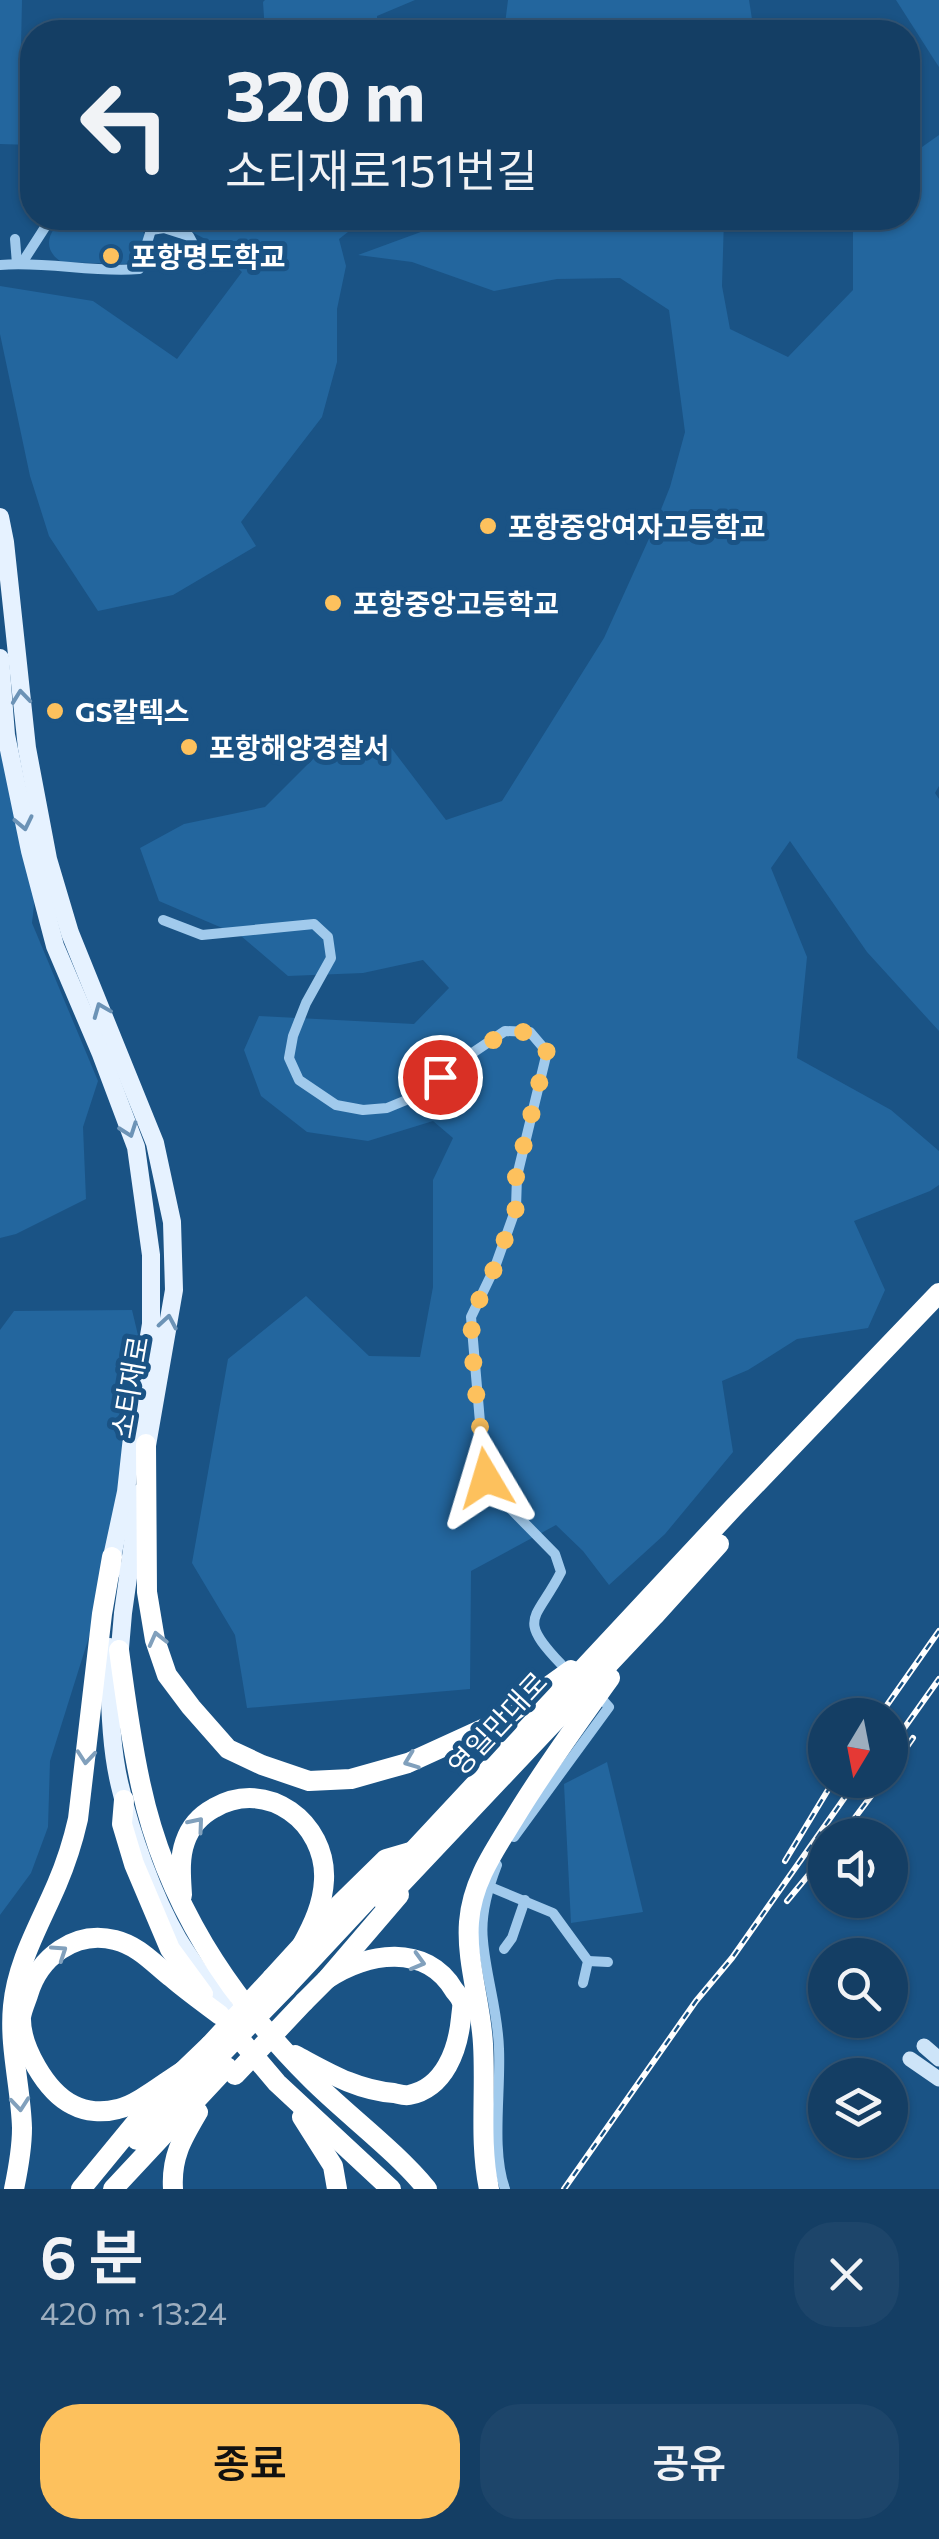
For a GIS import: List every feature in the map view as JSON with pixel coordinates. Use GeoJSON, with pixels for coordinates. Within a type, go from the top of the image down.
{"type":"FeatureCollection","features":[{"type":"Feature","properties":{"kind":"highway","name":"영일만대로"},"geometry":{"type":"LineString","coordinates":[[419,1854],[733,1508],[939,1293]]}},
{"type":"Feature","properties":{"kind":"highway","name":"영일만대로"},"geometry":{"type":"LineString","coordinates":[[112,2189],[223,2060],[654,1616],[746,1513],[939,1311]]}},
{"type":"Feature","properties":{"kind":"highway"},"geometry":{"type":"LineString","coordinates":[[146,1444],[146,1592],[155,1640],[168,1675],[191,1707],[228,1749],[262,1765],[309,1780],[351,1779],[408,1763],[500,1721],[613,1639]]}},
{"type":"Feature","properties":{"kind":"highway"},"geometry":{"type":"LineString","coordinates":[[14,2189],[22,2132],[12,2034],[13,2004],[29,1944],[70,1852],[78,1819],[112,1557]]}},
{"type":"Feature","properties":{"kind":"highway"},"geometry":{"type":"LineString","coordinates":[[489,2189],[483,2042],[470,1946],[474,1894],[483,1870],[538,1779],[654,1616]]}},
{"type":"Feature","properties":{"kind":"highway"},"geometry":{"type":"LineString","coordinates":[[119,1650],[141,1789],[164,1863],[188,1916],[233,1992],[279,2046],[427,2189]]}},
{"type":"Feature","properties":{"kind":"highway"},"geometry":{"type":"LineString","coordinates":[[188,1916],[180,1872],[182,1853],[196,1822],[218,1805],[247,1797],[279,1804],[295,1813],[321,1852],[324,1881],[321,1903],[302,1945],[289,1991]]}},
{"type":"Feature","properties":{"kind":"highway"},"geometry":{"type":"LineString","coordinates":[[124,1800],[122,1824],[134,1864],[170,1948],[306,2122],[333,2166],[337,2189]]}},
{"type":"Feature","properties":{"kind":"highway"},"geometry":{"type":"LineString","coordinates":[[302,1945],[386,1859],[419,1854]]}},
{"type":"Feature","properties":{"kind":"highway"},"geometry":{"type":"LineString","coordinates":[[328,1979],[392,1903],[419,1854]]}},
{"type":"Feature","properties":{"kind":"highway"},"geometry":{"type":"LineString","coordinates":[[220,2015],[146,1954],[113,1939],[82,1940],[65,1946],[44,1963],[32,1982],[21,2016],[26,2051],[52,2088],[72,2105],[100,2112],[122,2109],[183,2071],[223,2060]]}},
{"type":"Feature","properties":{"kind":"highway"},"geometry":{"type":"LineString","coordinates":[[279,2046],[352,2085],[409,2095],[428,2086],[451,2062],[459,2040],[463,2004],[448,1978],[432,1964],[388,1954],[289,1991]]}},
{"type":"Feature","properties":{"kind":"highway"},"geometry":{"type":"LineString","coordinates":[[173,2189],[178,2147],[223,2060]]}},
{"type":"Feature","properties":{"kind":"highway","name":"영일만대로"},"geometry":{"type":"LineString","coordinates":[[94,2189],[134,2143],[223,2060]]}},
{"type":"Feature","properties":{"kind":"highway"},"geometry":{"type":"LineString","coordinates":[[81,2189],[160,2093],[183,2071]]}},
{"type":"Feature","properties":{"kind":"highway"},"geometry":{"type":"LineString","coordinates":[[271,2076],[391,2189]]}},
{"type":"Feature","properties":{"kind":"highway"},"geometry":{"type":"LineString","coordinates":[[128,2189],[198,2112]]}},
{"type":"Feature","properties":{"kind":"main road","name":"소티재로"},"geometry":{"type":"LineString","coordinates":[[0,517],[26,748],[48,858],[70,933],[156,1143],[172,1222],[174,1290],[146,1444],[119,1650],[121,1720],[132,1784],[186,1931],[214,1976],[255,2028],[345,2121],[419,2189]]}},
{"type":"Feature","properties":{"kind":"main road","name":"소티재로"},"geometry":{"type":"LineString","coordinates":[[0,658],[6,734],[30,851],[55,946],[136,1147],[152,1254],[151,1324],[126,1492],[112,1557],[109,1664],[119,1785],[160,1903],[178,1940],[234,2022],[298,2091],[402,2189]]}},
{"type":"Feature","properties":{"kind":"street"},"geometry":{"type":"LineString","coordinates":[[20,264],[43,230]]}},
{"type":"Feature","properties":{"kind":"street"},"geometry":{"type":"LineString","coordinates":[[0,265],[139,269],[149,230]]}},
{"type":"Feature","properties":{"kind":"street"},"geometry":{"type":"LineString","coordinates":[[170,230],[189,236],[206,258]]}},
{"type":"Feature","properties":{"kind":"street"},"geometry":{"type":"LineString","coordinates":[[15,239],[20,264]]}},
{"type":"Feature","properties":{"kind":"street"},"geometry":{"type":"LineString","coordinates":[[163,920],[202,935],[314,924],[328,937],[331,958],[306,1002],[289,1058],[299,1080],[336,1105],[362,1110],[387,1108],[416,1096],[505,1032],[530,1032],[547,1052],[516,1176],[516,1208],[495,1267],[471,1317],[486,1478],[555,1554],[561,1572],[534,1615],[534,1632],[561,1664]]}},
{"type":"Feature","properties":{"kind":"street"},"geometry":{"type":"LineString","coordinates":[[505,2189],[499,2166],[497,2012],[482,1940],[488,1886],[518,1830],[609,1707],[601,1698]]}},
{"type":"Feature","properties":{"kind":"street"},"geometry":{"type":"LineString","coordinates":[[488,1886],[553,1913],[588,1962],[584,1983]]}},
{"type":"Feature","properties":{"kind":"street"},"geometry":{"type":"LineString","coordinates":[[504,1949],[512,1938],[525,1900]]}},
{"type":"Feature","properties":{"kind":"street"},"geometry":{"type":"LineString","coordinates":[[588,1962],[608,1962]]}},
{"type":"Feature","properties":{"kind":"street"},"geometry":{"type":"LineString","coordinates":[[924,2046],[939,2059]]}},
{"type":"Feature","properties":{"kind":"street"},"geometry":{"type":"LineString","coordinates":[[910,2059],[939,2079]]}},
{"type":"Feature","properties":{"kind":"shaded area"},"geometry":{"type":"Polygon","coordinates":[[[0,0],[22,0],[20,145],[0,144],[0,0]]]}},
{"type":"Feature","properties":{"kind":"shaded area"},"geometry":{"type":"Polygon","coordinates":[[[415,0],[377,16],[377,20],[264,20],[263,2],[415,0]]]}},
{"type":"Feature","properties":{"kind":"shaded area"},"geometry":{"type":"Polygon","coordinates":[[[508,0],[749,0],[752,20],[506,20],[508,0]]]}},
{"type":"Feature","properties":{"kind":"shaded area"},"geometry":{"type":"Polygon","coordinates":[[[896,0],[939,0],[939,67],[920,38],[920,20],[909,20],[896,0]]]}},
{"type":"Feature","properties":{"kind":"shaded area"},"geometry":{"type":"Polygon","coordinates":[[[939,135],[939,786],[935,793],[939,799],[939,1031],[867,952],[790,841],[771,868],[807,957],[797,1058],[891,1110],[939,1151],[939,1185],[854,1221],[885,1290],[868,1328],[797,1339],[748,1370],[722,1381],[733,1452],[665,1534],[609,1585],[583,1551],[556,1525],[471,1571],[470,1689],[247,1708],[235,1635],[192,1563],[228,1359],[306,1296],[369,1356],[420,1357],[433,1287],[433,1180],[453,1138],[433,1121],[368,1141],[307,1132],[261,1096],[244,1050],[259,1016],[414,1024],[449,988],[423,960],[363,973],[288,976],[241,936],[159,901],[140,848],[184,824],[265,807],[314,758],[321,734],[386,741],[446,820],[502,801],[604,638],[670,487],[685,432],[669,310],[620,278],[557,279],[494,291],[412,262],[358,255],[426,230],[724,230],[722,286],[730,329],[788,357],[853,290],[853,230],[920,230],[922,147],[939,135]]]}},
{"type":"Feature","properties":{"kind":"shaded area"},"geometry":{"type":"Polygon","coordinates":[[[53,230],[142,230],[147,241],[137,261],[125,264],[62,262],[51,252],[53,230]]]}},
{"type":"Feature","properties":{"kind":"shaded area"},"geometry":{"type":"Polygon","coordinates":[[[188,230],[351,230],[339,239],[346,266],[337,309],[337,362],[322,417],[241,522],[256,546],[173,595],[98,611],[49,536],[30,476],[0,334],[0,286],[93,301],[177,359],[242,272],[209,241],[188,230]]]}},
{"type":"Feature","properties":{"kind":"shaded area"},"geometry":{"type":"Polygon","coordinates":[[[0,713],[39,860],[32,923],[98,1081],[83,1127],[86,1199],[0,1238],[0,713]]]}},
{"type":"Feature","properties":{"kind":"shaded area"},"geometry":{"type":"Polygon","coordinates":[[[132,1310],[142,1352],[104,1589],[50,1761],[48,1827],[31,1873],[0,1915],[0,1330],[14,1311],[132,1310]]]}},
{"type":"Feature","properties":{"kind":"shaded area"},"geometry":{"type":"Polygon","coordinates":[[[607,1762],[643,1912],[571,1923],[564,1784],[607,1762]]]}},
{"type":"Feature","properties":{"kind":"railway"},"geometry":{"type":"LineString","coordinates":[[892,1698],[939,1631]]}},
{"type":"Feature","properties":{"kind":"railway"},"geometry":{"type":"LineString","coordinates":[[908,1723],[939,1679]]}},
{"type":"Feature","properties":{"kind":"railway"},"geometry":{"type":"LineString","coordinates":[[908,1745],[913,1738]]}},
{"type":"Feature","properties":{"kind":"railway"},"geometry":{"type":"LineString","coordinates":[[785,1861],[823,1798]]}},
{"type":"Feature","properties":{"kind":"railway"},"geometry":{"type":"LineString","coordinates":[[564,2189],[844,1798]]}},
{"type":"Feature","properties":{"kind":"railway"},"geometry":{"type":"LineString","coordinates":[[855,1818],[870,1798]]}},
{"type":"Feature","properties":{"kind":"railway"},"geometry":{"type":"LineString","coordinates":[[787,1901],[808,1876]]}},
{"type":"Feature","properties":{"kind":"place","name":"포항명도학교"},"geometry":{"type":"Point","coordinates":[111,256]}},
{"type":"Feature","properties":{"kind":"place","name":"포항중앙여자고등학교"},"geometry":{"type":"Point","coordinates":[488,526]}},
{"type":"Feature","properties":{"kind":"place","name":"포항중앙고등학교"},"geometry":{"type":"Point","coordinates":[333,603]}},
{"type":"Feature","properties":{"kind":"place","name":"GS칼텍스"},"geometry":{"type":"Point","coordinates":[55,711]}},
{"type":"Feature","properties":{"kind":"place","name":"포항해양경찰서"},"geometry":{"type":"Point","coordinates":[189,747]}},
{"type":"Feature","properties":{"kind":"route"},"geometry":{"type":"LineString","coordinates":[[440,1077],[505,1032],[530,1032],[547,1052],[516,1176],[516,1208],[495,1267],[471,1317],[486,1478]]}}]}
